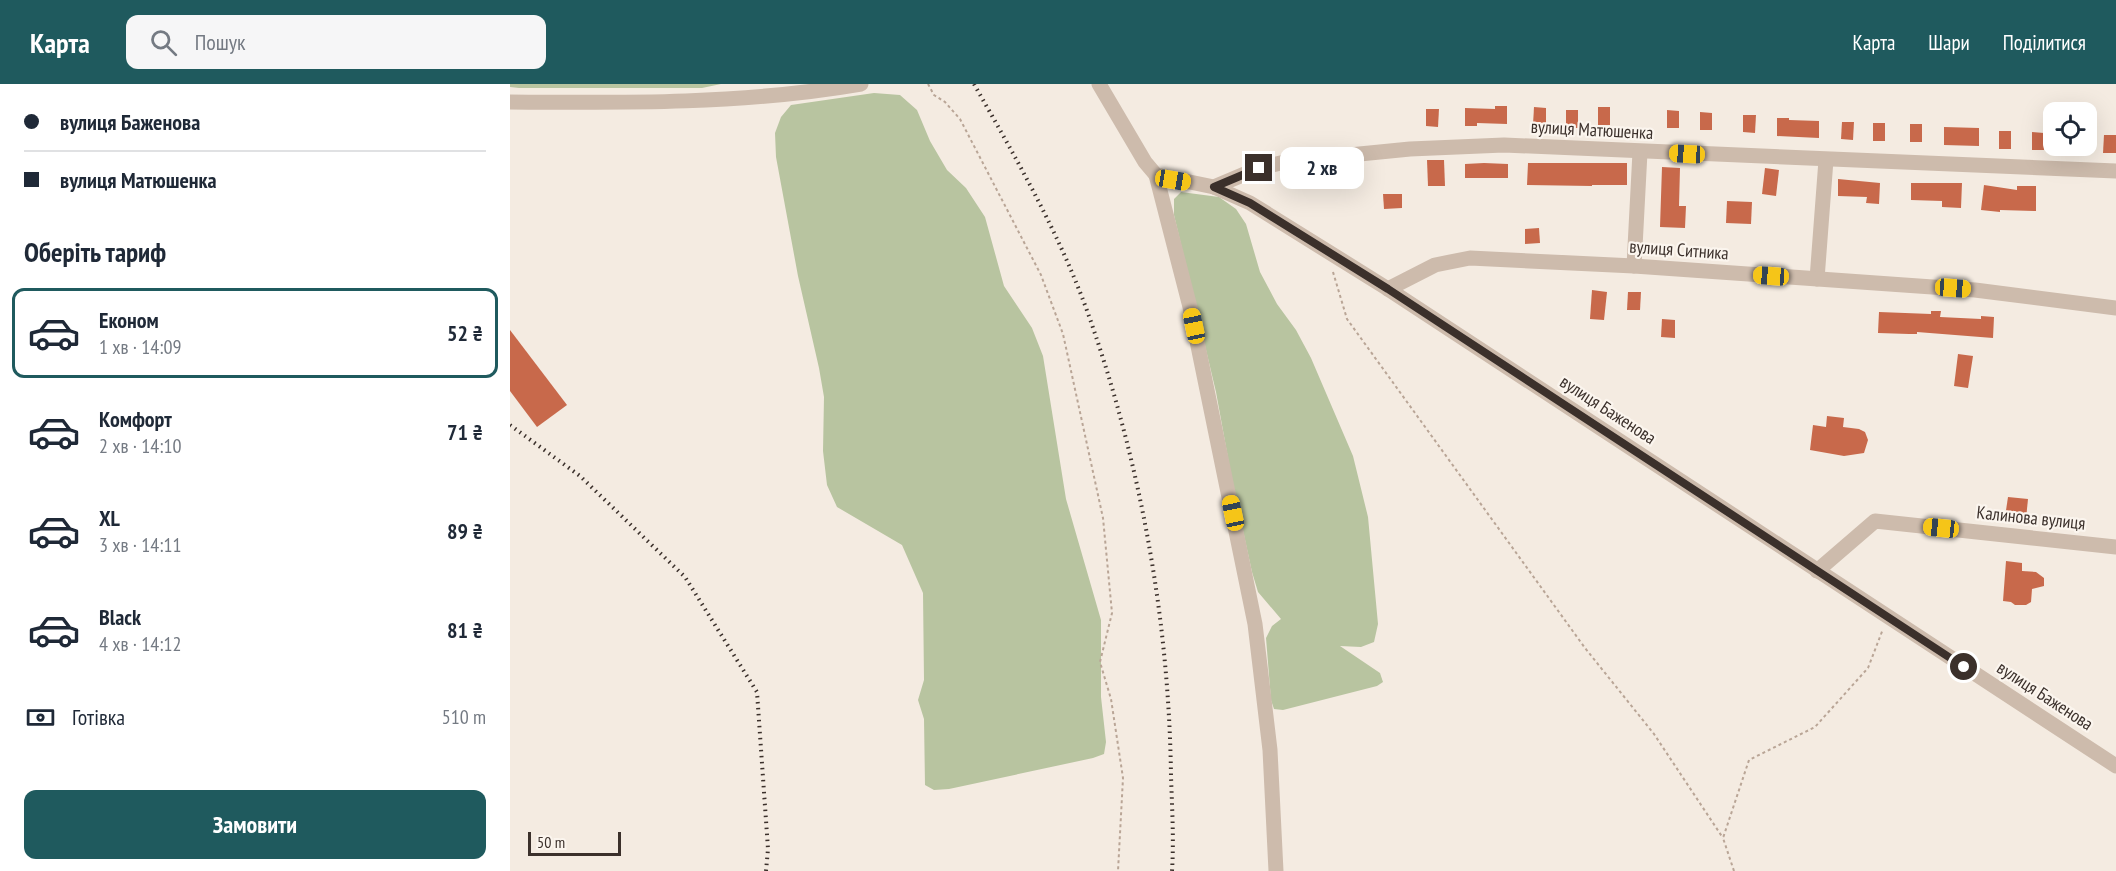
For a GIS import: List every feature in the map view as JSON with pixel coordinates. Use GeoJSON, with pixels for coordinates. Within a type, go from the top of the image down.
{"type":"FeatureCollection","features":[{"type":"Feature","properties":{"kind":"street"},"geometry":{"type":"LineString","coordinates":[[510,102],[599,103],[722,100],[861,84]]}},
{"type":"Feature","properties":{"kind":"street"},"geometry":{"type":"LineString","coordinates":[[1099,84],[1145,162],[1156,176],[1190,307],[1256,624],[1269,750],[1276,871]]}},
{"type":"Feature","properties":{"kind":"street","name":"вулиця Матюшенка"},"geometry":{"type":"LineString","coordinates":[[1214,187],[1239,175],[1289,161],[1410,149],[1504,145],[2116,171]]}},
{"type":"Feature","properties":{"kind":"street"},"geometry":{"type":"LineString","coordinates":[[1634,266],[1640,152]]}},
{"type":"Feature","properties":{"kind":"street"},"geometry":{"type":"LineString","coordinates":[[1817,279],[1826,160]]}},
{"type":"Feature","properties":{"kind":"street","name":"вулиця Баженова"},"geometry":{"type":"LineString","coordinates":[[1156,176],[1214,187],[1250,203],[1388,289],[2116,765]]}},
{"type":"Feature","properties":{"kind":"street","name":"вулиця Ситника"},"geometry":{"type":"LineString","coordinates":[[1388,289],[1435,265],[1470,258],[1634,266],[1975,290],[2116,308]]}},
{"type":"Feature","properties":{"kind":"street","name":"Калинова вулиця"},"geometry":{"type":"LineString","coordinates":[[1817,571],[1875,521],[2116,548]]}},
{"type":"Feature","properties":{"kind":"path"},"geometry":{"type":"LineString","coordinates":[[928,84],[934,95],[945,102],[960,119],[1041,275],[1063,334],[1103,518],[1112,613],[1100,662],[1111,699],[1123,778],[1118,871]]}},
{"type":"Feature","properties":{"kind":"path"},"geometry":{"type":"LineString","coordinates":[[1327,252],[1347,319],[1585,648],[1654,734],[1723,838],[1734,871]]}},
{"type":"Feature","properties":{"kind":"path"},"geometry":{"type":"LineString","coordinates":[[1723,838],[1749,760],[1815,727],[1868,668],[1888,617]]}},
{"type":"Feature","properties":{"kind":"green space"},"geometry":{"type":"Polygon","coordinates":[[[510,84],[721,84],[702,88],[519,88],[510,87],[510,84]]]}},
{"type":"Feature","properties":{"kind":"green space"},"geometry":{"type":"Polygon","coordinates":[[[874,93],[900,95],[917,110],[930,141],[947,170],[966,188],[985,217],[1004,286],[1032,328],[1043,356],[1066,499],[1101,620],[1101,697],[1106,742],[1104,754],[1093,758],[949,789],[934,790],[925,785],[924,719],[918,700],[924,680],[923,593],[902,545],[837,507],[827,485],[823,451],[824,397],[776,157],[775,133],[781,117],[791,105],[874,93]]]}},
{"type":"Feature","properties":{"kind":"green space"},"geometry":{"type":"Polygon","coordinates":[[[1181,192],[1219,197],[1236,209],[1246,224],[1260,272],[1311,358],[1353,456],[1368,517],[1378,624],[1374,642],[1361,647],[1340,646],[1380,673],[1383,682],[1377,686],[1283,710],[1274,709],[1271,700],[1266,638],[1272,626],[1281,619],[1258,592],[1252,572],[1216,392],[1174,215],[1174,199],[1181,192]]]}},
{"type":"Feature","properties":{"kind":"building"},"geometry":{"type":"Polygon","coordinates":[[[1495,106],[1507,106],[1507,124],[1477,123],[1477,126],[1465,126],[1465,108],[1495,109],[1495,106]]]}},
{"type":"Feature","properties":{"kind":"building"},"geometry":{"type":"Polygon","coordinates":[[[1534,107],[1546,108],[1546,126],[1533,125],[1534,107]]]}},
{"type":"Feature","properties":{"kind":"building"},"geometry":{"type":"Polygon","coordinates":[[[1598,107],[1610,107],[1610,125],[1598,125],[1598,107]]]}},
{"type":"Feature","properties":{"kind":"building"},"geometry":{"type":"Polygon","coordinates":[[[1426,109],[1439,109],[1438,127],[1426,126],[1426,109]]]}},
{"type":"Feature","properties":{"kind":"building"},"geometry":{"type":"Polygon","coordinates":[[[1566,110],[1578,110],[1578,128],[1566,128],[1566,110]]]}},
{"type":"Feature","properties":{"kind":"building"},"geometry":{"type":"Polygon","coordinates":[[[1667,110],[1679,111],[1679,128],[1667,128],[1667,110]]]}},
{"type":"Feature","properties":{"kind":"building"},"geometry":{"type":"Polygon","coordinates":[[[1700,112],[1712,113],[1712,130],[1700,130],[1700,112]]]}},
{"type":"Feature","properties":{"kind":"building"},"geometry":{"type":"Polygon","coordinates":[[[1743,115],[1756,115],[1755,133],[1743,132],[1743,115]]]}},
{"type":"Feature","properties":{"kind":"building"},"geometry":{"type":"Polygon","coordinates":[[[1777,118],[1819,121],[1819,138],[1777,136],[1777,118]]]}},
{"type":"Feature","properties":{"kind":"building"},"geometry":{"type":"Polygon","coordinates":[[[1842,122],[1854,122],[1853,140],[1841,139],[1842,122]]]}},
{"type":"Feature","properties":{"kind":"building"},"geometry":{"type":"Polygon","coordinates":[[[1873,123],[1885,123],[1885,141],[1873,141],[1873,123]]]}},
{"type":"Feature","properties":{"kind":"building"},"geometry":{"type":"Polygon","coordinates":[[[1910,124],[1922,124],[1922,142],[1910,142],[1910,124]]]}},
{"type":"Feature","properties":{"kind":"building"},"geometry":{"type":"Polygon","coordinates":[[[1944,127],[1979,128],[1979,146],[1944,145],[1944,127]]]}},
{"type":"Feature","properties":{"kind":"building"},"geometry":{"type":"Polygon","coordinates":[[[1999,131],[2011,131],[2011,149],[1999,149],[1999,131]]]}},
{"type":"Feature","properties":{"kind":"building"},"geometry":{"type":"Polygon","coordinates":[[[2032,132],[2043,133],[2043,150],[2032,150],[2032,132]]]}},
{"type":"Feature","properties":{"kind":"building"},"geometry":{"type":"Polygon","coordinates":[[[2104,135],[2116,135],[2116,153],[2103,153],[2104,135]]]}},
{"type":"Feature","properties":{"kind":"building"},"geometry":{"type":"Polygon","coordinates":[[[1427,160],[1444,160],[1445,186],[1428,186],[1427,160]]]}},
{"type":"Feature","properties":{"kind":"building"},"geometry":{"type":"Polygon","coordinates":[[[1528,163],[1627,163],[1627,185],[1527,185],[1528,163]]]}},
{"type":"Feature","properties":{"kind":"building"},"geometry":{"type":"Polygon","coordinates":[[[1465,164],[1508,164],[1508,178],[1465,178],[1465,164]]]}},
{"type":"Feature","properties":{"kind":"building"},"geometry":{"type":"Polygon","coordinates":[[[1662,167],[1680,168],[1679,206],[1686,206],[1685,228],[1660,227],[1662,167]]]}},
{"type":"Feature","properties":{"kind":"building"},"geometry":{"type":"Polygon","coordinates":[[[1765,168],[1779,170],[1776,196],[1762,194],[1765,168]]]}},
{"type":"Feature","properties":{"kind":"building"},"geometry":{"type":"Polygon","coordinates":[[[1838,179],[1880,183],[1879,204],[1866,203],[1867,197],[1838,196],[1838,179]]]}},
{"type":"Feature","properties":{"kind":"building"},"geometry":{"type":"Polygon","coordinates":[[[1911,183],[1962,183],[1961,208],[1942,207],[1942,201],[1911,200],[1911,183]]]}},
{"type":"Feature","properties":{"kind":"building"},"geometry":{"type":"Polygon","coordinates":[[[1984,185],[2017,190],[2017,186],[2036,186],[2036,211],[1981,210],[1984,185]]]}},
{"type":"Feature","properties":{"kind":"building"},"geometry":{"type":"Polygon","coordinates":[[[1383,194],[1402,194],[1402,208],[1384,209],[1383,194]]]}},
{"type":"Feature","properties":{"kind":"building"},"geometry":{"type":"Polygon","coordinates":[[[1727,201],[1752,202],[1751,224],[1726,223],[1727,201]]]}},
{"type":"Feature","properties":{"kind":"building"},"geometry":{"type":"Polygon","coordinates":[[[1539,228],[1540,243],[1525,244],[1525,229],[1539,228]]]}},
{"type":"Feature","properties":{"kind":"building"},"geometry":{"type":"Polygon","coordinates":[[[1592,290],[1607,292],[1604,320],[1590,319],[1592,290]]]}},
{"type":"Feature","properties":{"kind":"building"},"geometry":{"type":"Polygon","coordinates":[[[1628,292],[1641,292],[1640,310],[1627,310],[1628,292]]]}},
{"type":"Feature","properties":{"kind":"building"},"geometry":{"type":"Polygon","coordinates":[[[1931,311],[1941,311],[1940,317],[1981,319],[1981,316],[1994,317],[1993,338],[1917,332],[1917,334],[1878,333],[1879,312],[1931,314],[1931,311]]]}},
{"type":"Feature","properties":{"kind":"building"},"geometry":{"type":"Polygon","coordinates":[[[1662,319],[1675,320],[1675,338],[1661,337],[1662,319]]]}},
{"type":"Feature","properties":{"kind":"building"},"geometry":{"type":"Polygon","coordinates":[[[510,330],[567,405],[537,427],[510,391],[510,330]]]}},
{"type":"Feature","properties":{"kind":"building"},"geometry":{"type":"Polygon","coordinates":[[[1958,354],[1973,356],[1968,388],[1954,386],[1958,354]]]}},
{"type":"Feature","properties":{"kind":"building"},"geometry":{"type":"Polygon","coordinates":[[[1827,416],[1844,418],[1843,427],[1865,432],[1868,440],[1864,453],[1844,456],[1810,450],[1813,425],[1826,427],[1827,416]]]}},
{"type":"Feature","properties":{"kind":"building"},"geometry":{"type":"Polygon","coordinates":[[[2008,497],[2028,499],[2026,519],[2005,517],[2008,497]]]}},
{"type":"Feature","properties":{"kind":"building"},"geometry":{"type":"Polygon","coordinates":[[[2006,561],[2022,563],[2022,571],[2036,572],[2044,578],[2044,586],[2032,589],[2031,602],[2026,605],[2015,605],[2003,601],[2006,561]]]}},
{"type":"Feature","properties":{"kind":"railway"},"geometry":{"type":"LineString","coordinates":[[974,84],[1037,199],[1066,258],[1090,319],[1124,431],[1149,544],[1165,660],[1173,823],[1172,871]]}},
{"type":"Feature","properties":{"kind":"railway"},"geometry":{"type":"LineString","coordinates":[[510,425],[580,476],[685,577],[757,692],[768,849],[766,871]]}},
{"type":"Feature","properties":{"kind":"route"},"geometry":{"type":"LineString","coordinates":[[1259,168],[1214,187],[1250,203],[1388,289],[1964,667]]}}]}
